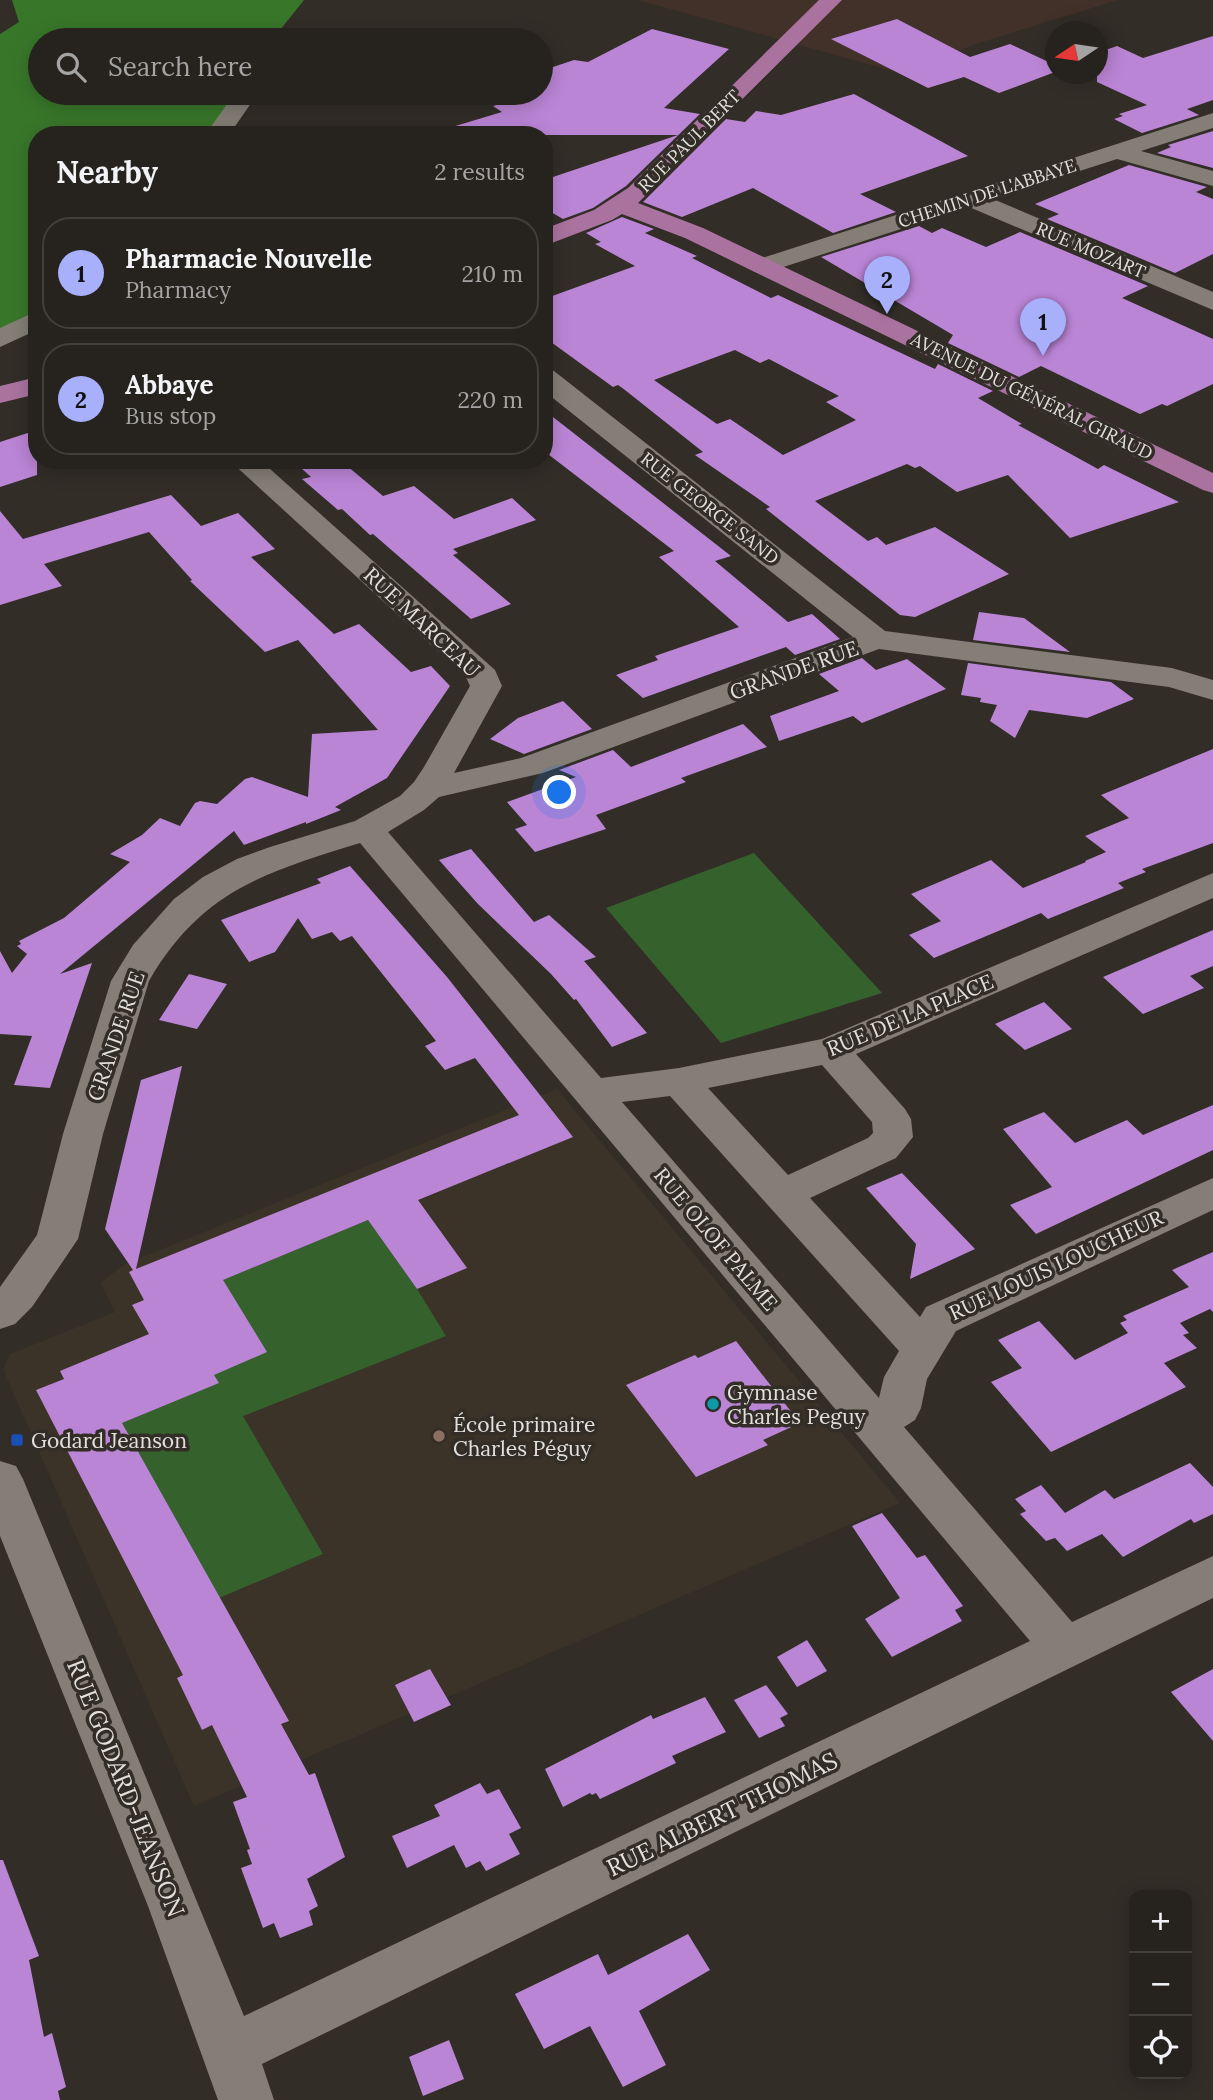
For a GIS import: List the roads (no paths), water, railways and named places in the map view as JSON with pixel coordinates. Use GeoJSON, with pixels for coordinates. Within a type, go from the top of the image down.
{"type":"FeatureCollection","features":[{"type":"Feature","properties":{"kind":"main road","name":"RUE PAUL BERT"},"geometry":{"type":"LineString","coordinates":[[553,235],[621,205],[650,182],[831,0]]}},
{"type":"Feature","properties":{"kind":"main road","name":"AVENUE DU GÉNÉRAL GIRAUD"},"geometry":{"type":"LineString","coordinates":[[621,205],[666,220],[1213,484]]}},
{"type":"Feature","properties":{"kind":"main road"},"geometry":{"type":"LineString","coordinates":[[0,395],[28,387]]}},
{"type":"Feature","properties":{"kind":"street"},"geometry":{"type":"LineString","coordinates":[[223,126],[238,105]]}},
{"type":"Feature","properties":{"kind":"street","name":"CHEMIN DE L'ABBAYE"},"geometry":{"type":"LineString","coordinates":[[762,266],[1213,120]]}},
{"type":"Feature","properties":{"kind":"street"},"geometry":{"type":"LineString","coordinates":[[1115,151],[1213,179]]}},
{"type":"Feature","properties":{"kind":"street","name":"RUE MOZART"},"geometry":{"type":"LineString","coordinates":[[969,198],[1213,302]]}},
{"type":"Feature","properties":{"kind":"street"},"geometry":{"type":"LineString","coordinates":[[0,339],[28,324]]}},
{"type":"Feature","properties":{"kind":"street","name":"RUE GEORGE SAND"},"geometry":{"type":"LineString","coordinates":[[553,384],[876,639]]}},
{"type":"Feature","properties":{"kind":"street","name":"RUE MARCEAU"},"geometry":{"type":"LineString","coordinates":[[253,469],[484,677],[486,686],[481,696],[427,789],[392,817],[367,829]]}},
{"type":"Feature","properties":{"kind":"street","name":"GRANDE RUE"},"geometry":{"type":"LineString","coordinates":[[427,789],[531,766],[876,639],[1172,678],[1213,690]]}},
{"type":"Feature","properties":{"kind":"street","name":"GRANDE RUE"},"geometry":{"type":"LineString","coordinates":[[0,1313],[17,1296],[57,1239],[83,1134],[130,981],[146,954],[187,907],[216,885],[261,863],[367,829]]}},
{"type":"Feature","properties":{"kind":"street","name":"RUE OLOF PALME"},"geometry":{"type":"LineString","coordinates":[[367,829],[1065,1648]]}},
{"type":"Feature","properties":{"kind":"street","name":"RUE DE LA PLACE"},"geometry":{"type":"LineString","coordinates":[[592,1093],[679,1081],[831,1051],[1213,884]]}},
{"type":"Feature","properties":{"kind":"street"},"geometry":{"type":"LineString","coordinates":[[783,1194],[882,1149],[893,1137],[891,1119],[831,1051]]}},
{"type":"Feature","properties":{"kind":"street"},"geometry":{"type":"LineString","coordinates":[[679,1081],[923,1349]]}},
{"type":"Feature","properties":{"kind":"street","name":"RUE LOUIS LOUCHEUR"},"geometry":{"type":"LineString","coordinates":[[874,1424],[900,1408],[905,1377],[942,1319],[1213,1193]]}},
{"type":"Feature","properties":{"kind":"street","name":"RUE GODARD-JEANSON"},"geometry":{"type":"LineString","coordinates":[[0,1479],[230,2051],[246,2100]]}},
{"type":"Feature","properties":{"kind":"street","name":"RUE ALBERT THOMAS"},"geometry":{"type":"LineString","coordinates":[[230,2051],[1213,1576]]}},
{"type":"Feature","properties":{"kind":"place","name":"Abbaye"},"geometry":{"type":"Point","coordinates":[887,314]}},
{"type":"Feature","properties":{"kind":"place","name":"Pharmacie Nouvelle"},"geometry":{"type":"Point","coordinates":[1043,356]}},
{"type":"Feature","properties":{"kind":"place","name":"Gymnase Charles Peguy"},"geometry":{"type":"Point","coordinates":[713,1404]}},
{"type":"Feature","properties":{"kind":"place","name":"École primaire Charles Péguy"},"geometry":{"type":"Point","coordinates":[439,1436]}},
{"type":"Feature","properties":{"kind":"place","name":"Godard Jeanson"},"geometry":{"type":"Point","coordinates":[17,1440]}}]}
